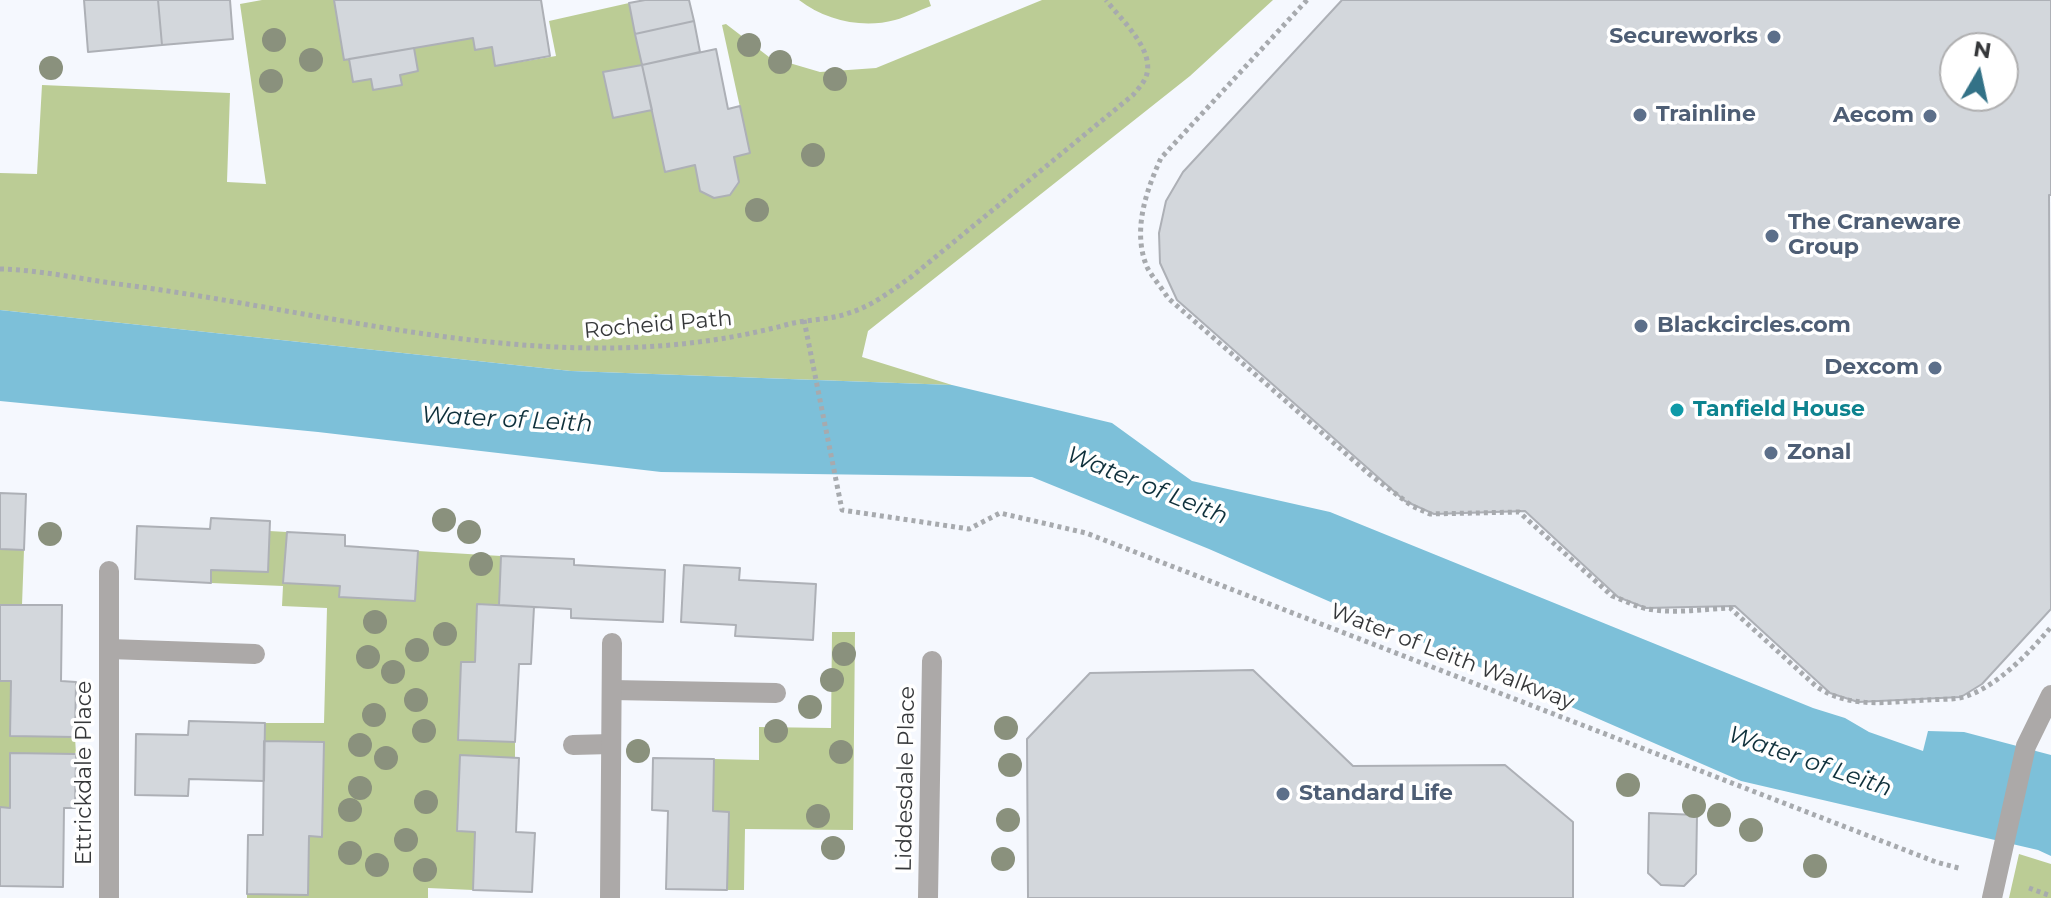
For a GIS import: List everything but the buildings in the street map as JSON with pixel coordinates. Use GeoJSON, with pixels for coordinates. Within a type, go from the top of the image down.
{"type":"FeatureCollection","features":[{"type":"Feature","properties":{"kind":"street","name":"Ettrickdale Place"},"geometry":{"type":"LineString","coordinates":[[109,571],[109,898]]}},
{"type":"Feature","properties":{"kind":"street"},"geometry":{"type":"LineString","coordinates":[[610,898],[612,643]]}},
{"type":"Feature","properties":{"kind":"street"},"geometry":{"type":"LineString","coordinates":[[109,649],[255,654]]}},
{"type":"Feature","properties":{"kind":"street","name":"Liddesdale Place"},"geometry":{"type":"LineString","coordinates":[[928,898],[932,661]]}},
{"type":"Feature","properties":{"kind":"street"},"geometry":{"type":"LineString","coordinates":[[612,690],[776,693]]}},
{"type":"Feature","properties":{"kind":"street"},"geometry":{"type":"LineString","coordinates":[[1992,898],[2026,746],[2051,695]]}},
{"type":"Feature","properties":{"kind":"street"},"geometry":{"type":"LineString","coordinates":[[573,745],[611,744]]}},
{"type":"Feature","properties":{"kind":"path","name":"Rocheid Path"},"geometry":{"type":"LineString","coordinates":[[0,269],[201,295],[369,327],[500,345],[612,350],[762,331],[804,320],[848,314],[882,298],[1133,95],[1146,78],[1148,64],[1144,50],[1106,0]]}},
{"type":"Feature","properties":{"kind":"path"},"geometry":{"type":"LineString","coordinates":[[1307,0],[1161,158],[1147,188],[1140,225],[1147,266],[1168,298],[1369,474],[1402,499],[1430,514],[1519,512],[1612,596],[1647,609],[1730,608],[1817,687],[1832,697],[1844,700],[1876,703],[1962,698],[1987,685],[2010,667],[2032,649],[2051,627]]}},
{"type":"Feature","properties":{"kind":"path","name":"Water of Leith Walkway"},"geometry":{"type":"LineString","coordinates":[[804,320],[842,510],[969,529],[1000,513],[1086,533],[1936,862],[1967,871]]}},
{"type":"Feature","properties":{"kind":"path"},"geometry":{"type":"LineString","coordinates":[[2028,888],[2051,896]]}},
{"type":"Feature","properties":{"kind":"green space"},"geometry":{"type":"Polygon","coordinates":[[[262,0],[334,0],[349,59],[371,79],[374,90],[401,85],[400,75],[418,71],[414,48],[473,38],[476,49],[492,47],[496,66],[556,56],[549,21],[629,3],[642,65],[604,73],[614,118],[652,110],[665,171],[695,165],[700,191],[714,198],[730,195],[739,183],[734,157],[750,153],[722,25],[726,24],[769,57],[820,72],[876,68],[1042,0],[1273,0],[1190,76],[868,331],[862,357],[952,385],[571,371],[0,310],[0,173],[37,174],[42,85],[230,93],[227,182],[266,184],[240,4],[262,0]]]}},
{"type":"Feature","properties":{"kind":"green space"},"geometry":{"type":"Polygon","coordinates":[[[799,0],[929,0],[931,6],[882,23],[857,23],[820,13],[799,0]]]}},
{"type":"Feature","properties":{"kind":"green space"},"geometry":{"type":"Polygon","coordinates":[[[269,531],[287,532],[284,583],[340,586],[340,597],[415,601],[418,551],[501,556],[499,605],[477,605],[475,662],[461,662],[458,739],[515,742],[515,758],[475,832],[473,890],[428,888],[428,898],[247,898],[247,894],[308,895],[309,836],[322,836],[324,743],[264,741],[265,723],[324,723],[327,608],[282,606],[283,586],[211,583],[211,570],[269,531]]]}},
{"type":"Feature","properties":{"kind":"green space"},"geometry":{"type":"Polygon","coordinates":[[[0,549],[24,550],[22,605],[0,605],[0,549]]]}},
{"type":"Feature","properties":{"kind":"green space"},"geometry":{"type":"Polygon","coordinates":[[[832,632],[855,632],[853,830],[745,829],[744,890],[727,890],[729,812],[713,811],[714,759],[759,760],[759,727],[831,728],[832,632]]]}},
{"type":"Feature","properties":{"kind":"green space"},"geometry":{"type":"Polygon","coordinates":[[[0,681],[11,681],[11,735],[75,737],[76,754],[10,753],[10,808],[0,807],[0,681]]]}},
{"type":"Feature","properties":{"kind":"green space"},"geometry":{"type":"Polygon","coordinates":[[[2019,854],[2051,864],[2051,898],[2009,898],[2019,854]]]}},
{"type":"Feature","properties":{"kind":"water","name":"Water of Leith"},"geometry":{"type":"Polygon","coordinates":[[[0,310],[571,371],[952,385],[1112,423],[1192,481],[1330,512],[1813,708],[1845,718],[1869,732],[1923,751],[1928,731],[1964,732],[2051,755],[2051,856],[2038,850],[1741,781],[1209,549],[1032,477],[661,472],[318,432],[0,401],[0,310]]]}},
{"type":"Feature","properties":{"kind":"place","name":"Secureworks"},"geometry":{"type":"Point","coordinates":[1774,37]}},
{"type":"Feature","properties":{"kind":"place","name":"Trainline"},"geometry":{"type":"Point","coordinates":[1640,115]}},
{"type":"Feature","properties":{"kind":"place","name":"Aecom"},"geometry":{"type":"Point","coordinates":[1930,116]}},
{"type":"Feature","properties":{"kind":"place","name":"The Craneware Group"},"geometry":{"type":"Point","coordinates":[1772,236]}},
{"type":"Feature","properties":{"kind":"place","name":"Blackcircles.com"},"geometry":{"type":"Point","coordinates":[1641,326]}},
{"type":"Feature","properties":{"kind":"place","name":"Dexcom"},"geometry":{"type":"Point","coordinates":[1935,368]}},
{"type":"Feature","properties":{"kind":"place","name":"Tanfield House"},"geometry":{"type":"Point","coordinates":[1677,410]}},
{"type":"Feature","properties":{"kind":"place","name":"Zonal"},"geometry":{"type":"Point","coordinates":[1771,453]}},
{"type":"Feature","properties":{"kind":"place","name":"Standard Life"},"geometry":{"type":"Point","coordinates":[1283,794]}}]}
